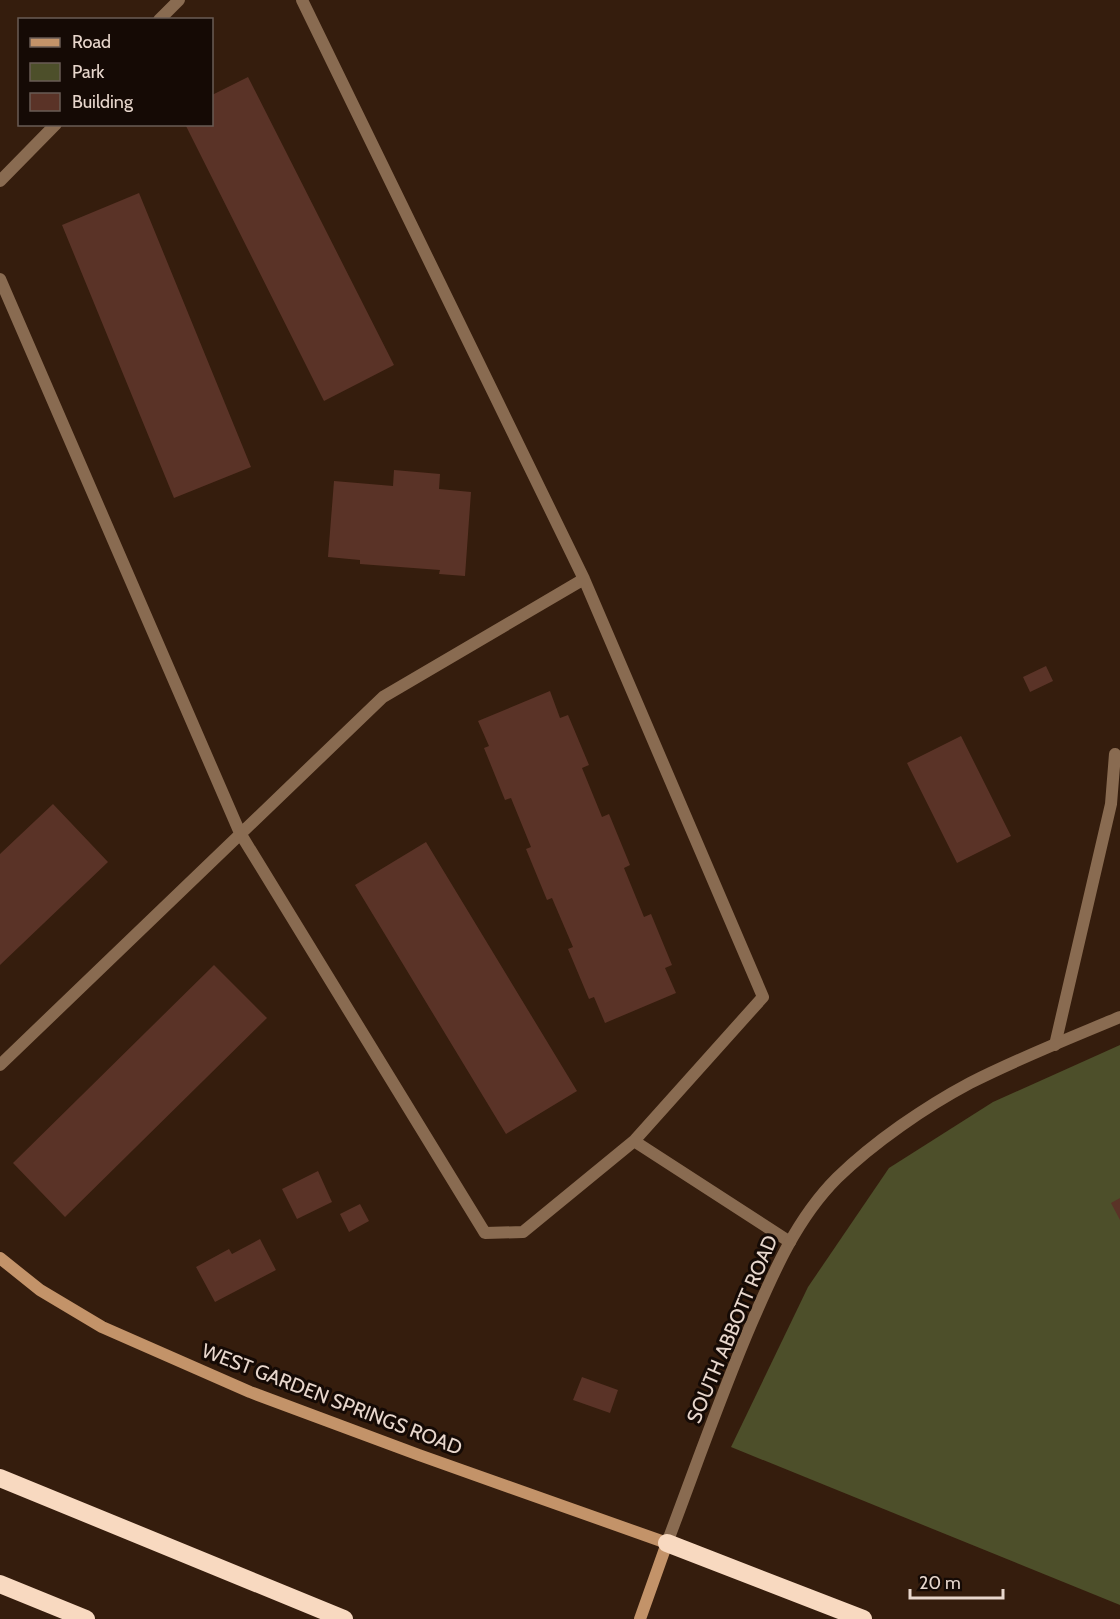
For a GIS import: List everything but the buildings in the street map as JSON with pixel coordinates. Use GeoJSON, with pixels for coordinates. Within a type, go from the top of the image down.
{"type":"FeatureCollection","features":[{"type":"Feature","properties":{"kind":"highway"},"geometry":{"type":"LineString","coordinates":[[0,1478],[344,1619]]}},
{"type":"Feature","properties":{"kind":"highway"},"geometry":{"type":"LineString","coordinates":[[667,1543],[863,1619]]}},
{"type":"Feature","properties":{"kind":"highway"},"geometry":{"type":"LineString","coordinates":[[0,1584],[86,1619]]}},
{"type":"Feature","properties":{"kind":"street"},"geometry":{"type":"LineString","coordinates":[[161,18],[178,0]]}},
{"type":"Feature","properties":{"kind":"street"},"geometry":{"type":"LineString","coordinates":[[0,279],[240,833],[485,1233],[524,1232],[634,1141],[763,997],[584,579],[302,0]]}},
{"type":"Feature","properties":{"kind":"street"},"geometry":{"type":"LineString","coordinates":[[0,181],[54,126]]}},
{"type":"Feature","properties":{"kind":"street"},"geometry":{"type":"LineString","coordinates":[[0,1065],[383,697],[584,579]]}},
{"type":"Feature","properties":{"kind":"street"},"geometry":{"type":"LineString","coordinates":[[1055,1045],[1111,804],[1115,754]]}},
{"type":"Feature","properties":{"kind":"street","name":"SOUTH ABBOTT ROAD"},"geometry":{"type":"LineString","coordinates":[[667,1543],[738,1355],[763,1297],[794,1233],[837,1179],[896,1129],[970,1084],[1120,1017]]}},
{"type":"Feature","properties":{"kind":"street"},"geometry":{"type":"LineString","coordinates":[[634,1141],[790,1242]]}},
{"type":"Feature","properties":{"kind":"street","name":"WEST GARDEN SPRINGS ROAD"},"geometry":{"type":"LineString","coordinates":[[0,1258],[40,1290],[102,1327],[250,1392],[418,1455],[667,1543]]}},
{"type":"Feature","properties":{"kind":"street"},"geometry":{"type":"LineString","coordinates":[[640,1619],[667,1543]]}},
{"type":"Feature","properties":{"kind":"green space"},"geometry":{"type":"Polygon","coordinates":[[[1120,1045],[1120,1605],[731,1447],[808,1287],[889,1168],[993,1102],[1120,1045]]]}}]}
